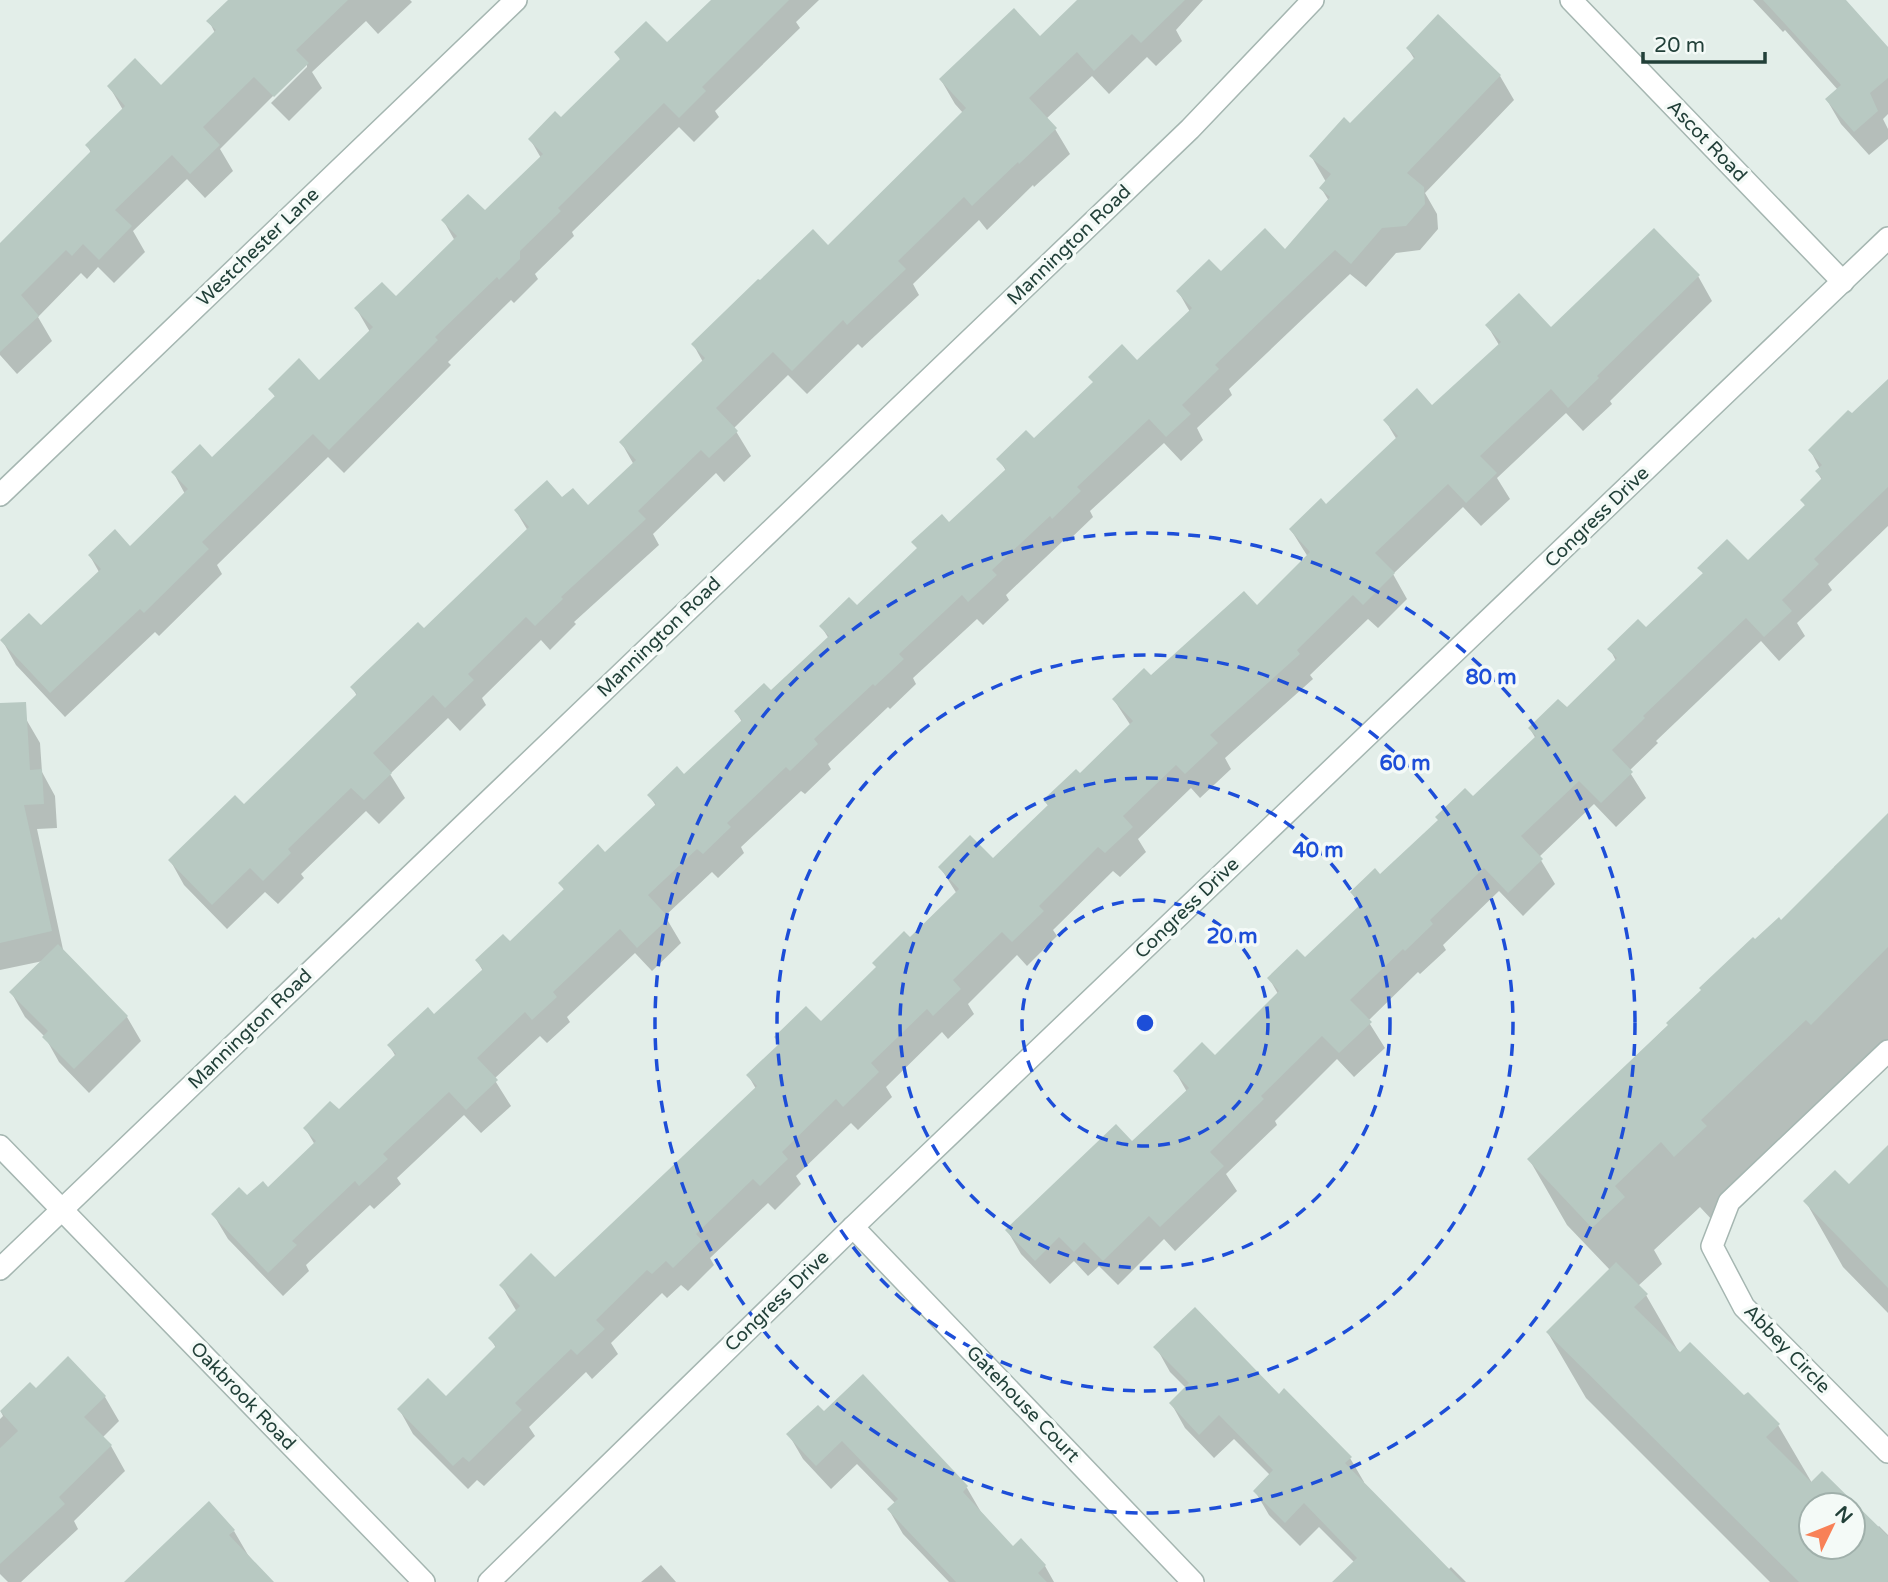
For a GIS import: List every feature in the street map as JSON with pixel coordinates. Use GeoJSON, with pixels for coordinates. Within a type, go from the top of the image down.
{"type":"FeatureCollection","features":[{"type":"Feature","properties":{"kind":"street","name":"Westchester Lane"},"geometry":{"type":"LineString","coordinates":[[0,495],[516,0]]}},
{"type":"Feature","properties":{"kind":"street","name":"Mannington Road"},"geometry":{"type":"LineString","coordinates":[[0,1269],[1190,129],[1313,0]]}},
{"type":"Feature","properties":{"kind":"street","name":"Ascot Road"},"geometry":{"type":"LineString","coordinates":[[1572,0],[1843,282]]}},
{"type":"Feature","properties":{"kind":"street","name":"Congress Drive"},"geometry":{"type":"LineString","coordinates":[[489,1582],[853,1227],[1888,239]]}},
{"type":"Feature","properties":{"kind":"street","name":"Abbey Circle"},"geometry":{"type":"LineString","coordinates":[[1888,1051],[1729,1202],[1712,1246],[1744,1307],[1888,1452]]}},
{"type":"Feature","properties":{"kind":"street"},"geometry":{"type":"LineString","coordinates":[[0,1146],[61,1210]]}},
{"type":"Feature","properties":{"kind":"street","name":"Oakbrook Road"},"geometry":{"type":"LineString","coordinates":[[61,1210],[424,1582]]}},
{"type":"Feature","properties":{"kind":"street","name":"Gatehouse Court"},"geometry":{"type":"LineString","coordinates":[[853,1227],[1193,1582]]}},
{"type":"Feature","properties":{"kind":"building"},"geometry":{"type":"Polygon","coordinates":[[[228,0],[348,0],[296,50],[309,63],[274,97],[254,77],[203,127],[220,145],[190,174],[172,155],[115,210],[132,226],[99,260],[83,244],[72,256],[66,250],[21,295],[39,316],[0,352],[0,243],[91,151],[85,145],[125,106],[107,86],[135,58],[161,85],[216,30],[206,21],[228,0]]]}},
{"type":"Feature","properties":{"kind":"building"},"geometry":{"type":"Polygon","coordinates":[[[711,0],[789,0],[702,87],[706,91],[679,118],[664,103],[558,208],[561,211],[520,251],[520,259],[499,280],[497,277],[435,337],[438,340],[329,450],[313,434],[202,542],[209,549],[144,613],[140,609],[50,693],[0,640],[29,613],[41,625],[101,569],[88,555],[115,529],[130,546],[188,489],[171,472],[200,444],[212,457],[275,396],[268,389],[299,358],[319,380],[373,327],[354,308],[382,282],[396,296],[457,236],[441,220],[468,194],[485,210],[543,154],[528,139],[555,111],[561,117],[620,59],[614,52],[646,21],[667,42],[711,0]]]}},
{"type":"Feature","properties":{"kind":"building"},"geometry":{"type":"Polygon","coordinates":[[[1077,0],[1185,0],[1141,43],[1132,34],[1094,71],[1077,52],[1029,98],[1057,128],[972,206],[964,197],[898,261],[906,269],[847,325],[843,320],[792,371],[773,352],[716,408],[738,431],[709,458],[701,450],[638,511],[646,519],[561,597],[563,599],[535,626],[526,617],[468,674],[474,680],[445,708],[433,695],[373,753],[392,773],[364,800],[351,788],[288,849],[291,853],[263,881],[250,868],[212,905],[168,860],[235,795],[244,804],[357,694],[350,687],[418,622],[424,628],[529,527],[514,510],[547,480],[562,497],[573,488],[588,505],[636,460],[619,442],[705,358],[691,344],[813,229],[828,245],[966,108],[939,79],[1014,8],[1040,36],[1077,0]]]}},
{"type":"Feature","properties":{"kind":"building"},"geometry":{"type":"Polygon","coordinates":[[[1763,0],[1846,0],[1888,47],[1888,78],[1870,93],[1878,111],[1854,132],[1825,99],[1841,85],[1763,0]]]}},
{"type":"Feature","properties":{"kind":"building"},"geometry":{"type":"Polygon","coordinates":[[[1438,14],[1501,75],[1407,173],[1424,187],[1425,204],[1406,226],[1382,228],[1351,264],[1335,250],[1215,365],[1219,369],[1182,405],[1191,414],[1166,437],[1149,419],[1077,487],[1081,491],[1052,519],[1050,516],[992,570],[997,575],[968,602],[962,595],[899,654],[904,659],[814,739],[818,744],[790,771],[786,767],[727,823],[731,827],[703,854],[697,849],[648,895],[669,918],[637,948],[620,929],[553,992],[557,997],[532,1020],[525,1012],[477,1058],[498,1080],[466,1110],[449,1092],[383,1154],[388,1159],[359,1186],[355,1181],[292,1241],[297,1245],[268,1273],[211,1214],[239,1187],[247,1195],[263,1181],[268,1187],[316,1141],[303,1128],[330,1101],[339,1109],[396,1054],[387,1045],[428,1007],[434,1014],[483,969],[475,960],[503,934],[510,941],[564,889],[558,883],[598,844],[605,852],[656,804],[647,795],[677,766],[684,774],[742,720],[734,711],[764,683],[771,690],[829,636],[819,626],[849,597],[857,605],[917,548],[911,542],[942,514],[949,522],[1006,469],[996,459],[1026,430],[1034,438],[1093,382],[1088,377],[1122,344],[1137,360],[1192,308],[1176,291],[1209,259],[1221,271],[1265,228],[1285,249],[1330,197],[1319,188],[1331,174],[1309,156],[1344,117],[1350,123],[1415,57],[1406,48],[1438,14]]]}},
{"type":"Feature","properties":{"kind":"building"},"geometry":{"type":"Polygon","coordinates":[[[1654,228],[1700,275],[1568,408],[1551,389],[1480,456],[1497,473],[1466,503],[1448,484],[1375,553],[1395,573],[1363,605],[1353,595],[1297,650],[1300,654],[1210,735],[1218,743],[1185,774],[1176,765],[1123,816],[1133,827],[1105,853],[1098,847],[1039,906],[1044,911],[1012,942],[1002,932],[953,980],[961,989],[933,1016],[927,1009],[871,1063],[879,1072],[843,1107],[836,1099],[782,1152],[788,1159],[760,1186],[753,1179],[696,1234],[702,1240],[673,1268],[666,1261],[652,1274],[647,1270],[596,1320],[605,1329],[577,1355],[571,1349],[515,1403],[522,1410],[469,1462],[463,1457],[453,1466],[397,1409],[428,1378],[446,1396],[496,1346],[488,1338],[520,1306],[499,1285],[531,1253],[555,1277],[757,1086],[746,1075],[780,1043],[774,1037],[806,1006],[821,1021],[876,967],[872,963],[904,931],[910,937],[959,889],[938,867],[970,835],[993,858],[1048,805],[1043,800],[1076,769],[1080,773],[1133,721],[1112,699],[1144,668],[1151,675],[1244,591],[1257,605],[1310,552],[1289,529],[1321,498],[1326,504],[1398,436],[1383,420],[1417,388],[1432,405],[1501,342],[1485,325],[1519,293],[1551,327],[1654,228]]]}},
{"type":"Feature","properties":{"kind":"building"},"geometry":{"type":"Polygon","coordinates":[[[1888,379],[1888,487],[1814,559],[1819,564],[1782,600],[1792,611],[1764,637],[1746,618],[1643,716],[1645,718],[1612,750],[1633,772],[1601,803],[1579,781],[1521,836],[1543,859],[1508,893],[1484,868],[1430,920],[1433,924],[1350,1000],[1372,1022],[1339,1053],[1322,1036],[1261,1096],[1264,1099],[1210,1152],[1224,1166],[1160,1227],[1149,1216],[1103,1261],[1084,1242],[1074,1252],[1059,1237],[1035,1261],[1005,1230],[1116,1124],[1132,1141],[1189,1088],[1173,1071],[1202,1042],[1215,1055],[1279,991],[1267,978],[1297,949],[1305,957],[1361,904],[1350,892],[1375,868],[1380,874],[1438,820],[1435,817],[1465,788],[1473,796],[1536,736],[1528,728],[1558,699],[1567,707],[1617,658],[1607,649],[1638,619],[1646,627],[1703,573],[1697,568],[1727,539],[1748,560],[1805,505],[1800,500],[1822,478],[1815,471],[1822,465],[1808,450],[1848,410],[1852,413],[1888,379]]]}},
{"type":"Feature","properties":{"kind":"building"},"geometry":{"type":"Polygon","coordinates":[[[26,702],[30,770],[42,769],[44,804],[24,805],[52,931],[0,943],[0,703],[26,702]]]}},
{"type":"Feature","properties":{"kind":"building"},"geometry":{"type":"Polygon","coordinates":[[[1888,813],[1888,947],[1811,1025],[1806,1020],[1701,1120],[1707,1126],[1674,1157],[1661,1142],[1615,1186],[1625,1197],[1592,1228],[1527,1159],[1668,1025],[1666,1023],[1701,990],[1699,988],[1753,937],[1755,939],[1779,917],[1781,920],[1888,813]]]}},
{"type":"Feature","properties":{"kind":"building"},"geometry":{"type":"Polygon","coordinates":[[[58,944],[128,1016],[74,1069],[42,1037],[48,1031],[9,992],[58,944]]]}},
{"type":"Feature","properties":{"kind":"building"},"geometry":{"type":"Polygon","coordinates":[[[1888,1145],[1888,1288],[1803,1201],[1835,1170],[1849,1184],[1888,1145]]]}},
{"type":"Feature","properties":{"kind":"building"},"geometry":{"type":"Polygon","coordinates":[[[1616,1262],[1648,1294],[1634,1307],[1680,1352],[1690,1342],[1744,1395],[1748,1392],[1780,1424],[1766,1437],[1811,1482],[1822,1471],[1842,1491],[1797,1491],[1797,1561],[1867,1561],[1867,1515],[1888,1536],[1888,1582],[1799,1582],[1546,1332],[1616,1262]]]}},
{"type":"Feature","properties":{"kind":"building"},"geometry":{"type":"Polygon","coordinates":[[[1195,1307],[1279,1394],[1284,1388],[1352,1457],[1345,1463],[1462,1582],[1332,1582],[1357,1558],[1304,1503],[1285,1523],[1253,1491],[1273,1470],[1219,1415],[1199,1435],[1169,1403],[1189,1383],[1153,1347],[1195,1307]]]}},
{"type":"Feature","properties":{"kind":"building"},"geometry":{"type":"Polygon","coordinates":[[[68,1356],[106,1396],[84,1417],[112,1445],[59,1497],[65,1504],[0,1564],[0,1448],[18,1431],[0,1411],[30,1382],[36,1388],[68,1356]]]}},
{"type":"Feature","properties":{"kind":"building"},"geometry":{"type":"Polygon","coordinates":[[[863,1374],[968,1486],[963,1492],[1013,1546],[1021,1538],[1046,1565],[1038,1573],[1047,1582],[956,1582],[887,1509],[898,1499],[842,1441],[816,1466],[786,1434],[818,1405],[824,1411],[863,1374]]]}},
{"type":"Feature","properties":{"kind":"building"},"geometry":{"type":"Polygon","coordinates":[[[209,1501],[235,1530],[229,1535],[274,1582],[124,1582],[209,1501]]]}}]}
